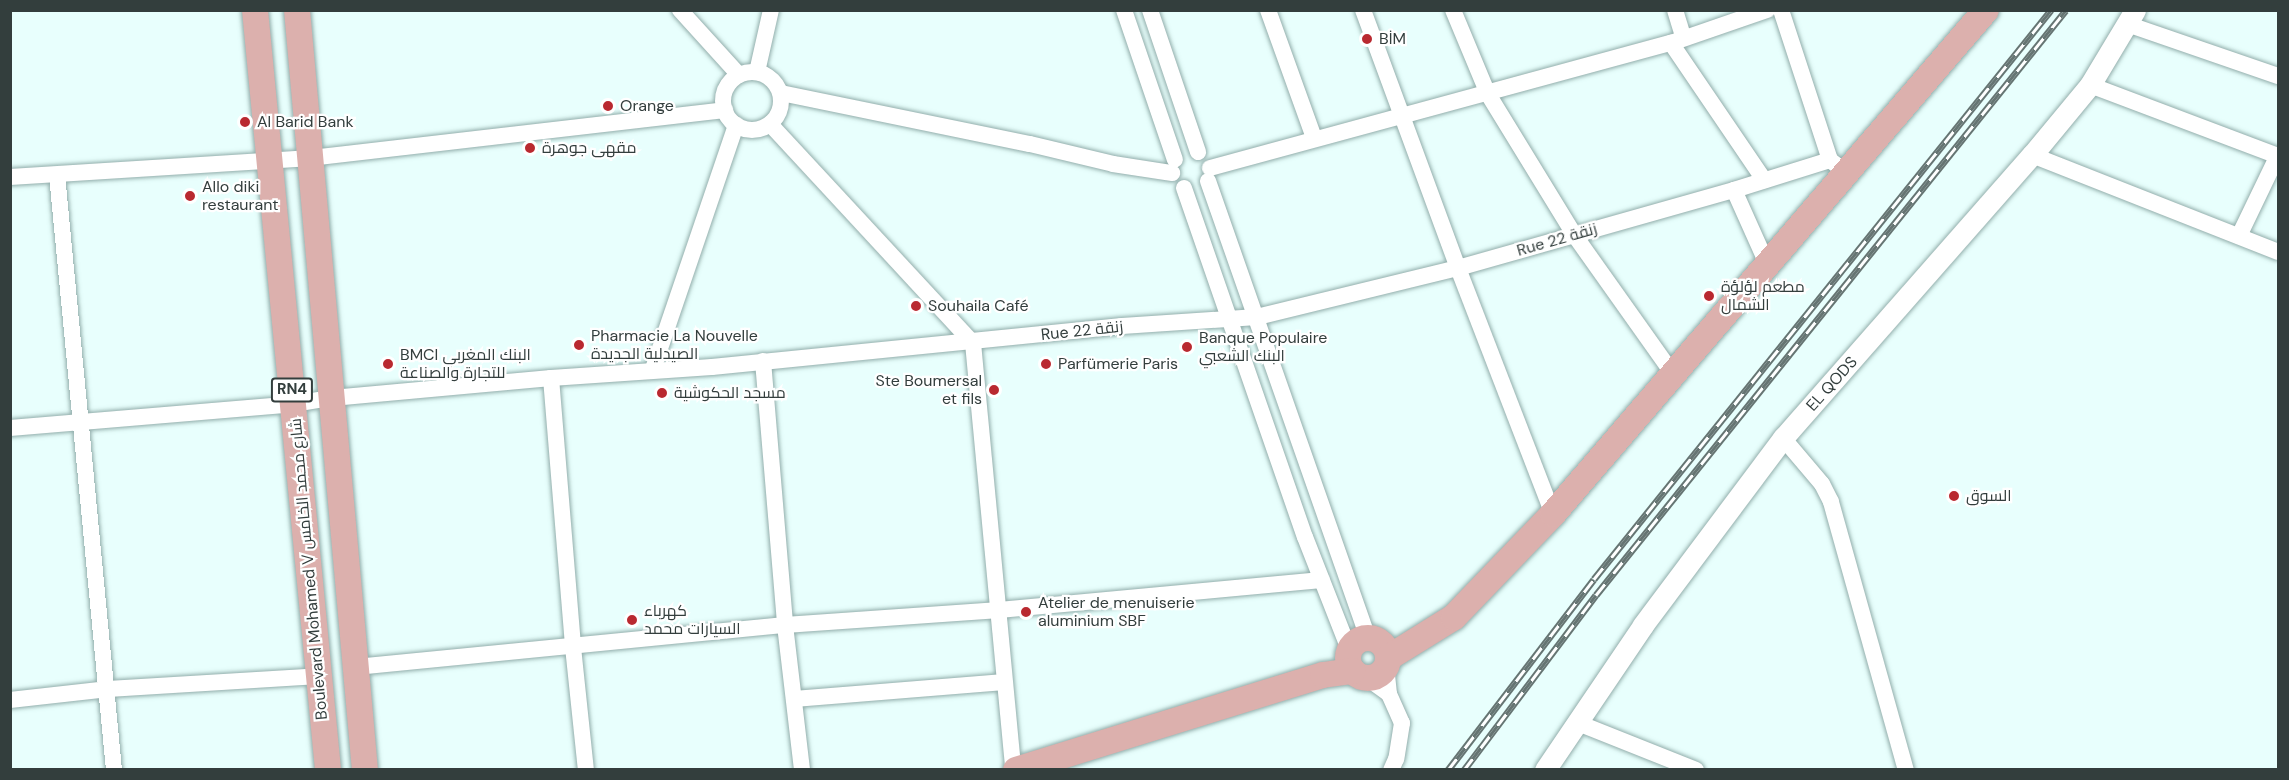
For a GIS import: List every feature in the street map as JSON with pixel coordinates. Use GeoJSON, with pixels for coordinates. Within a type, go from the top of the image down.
{"type":"FeatureCollection","features":[{"type":"Feature","properties":{"kind":"main road","name":"Boulevard Mohamed V شارع محمد الخامس"},"geometry":{"type":"LineString","coordinates":[[255,10],[328,770]]}},
{"type":"Feature","properties":{"kind":"main road","name":"RN4"},"geometry":{"type":"LineString","coordinates":[[297,10],[365,770]]}},
{"type":"Feature","properties":{"kind":"main road"},"geometry":{"type":"LineString","coordinates":[[1014,770],[1323,675],[1422,637],[1454,617],[1553,514],[1768,266],[1839,167],[1986,10]]}},
{"type":"Feature","properties":{"kind":"street"},"geometry":{"type":"LineString","coordinates":[[680,10],[739,75]]}},
{"type":"Feature","properties":{"kind":"street"},"geometry":{"type":"LineString","coordinates":[[757,72],[771,10]]}},
{"type":"Feature","properties":{"kind":"street"},"geometry":{"type":"LineString","coordinates":[[1124,10],[1178,185],[1197,189],[1209,174],[1314,138],[1488,94],[1677,40],[1767,10]]}},
{"type":"Feature","properties":{"kind":"street"},"geometry":{"type":"LineString","coordinates":[[1150,10],[1198,152],[1208,161],[1209,174],[1368,658]]}},
{"type":"Feature","properties":{"kind":"street"},"geometry":{"type":"LineString","coordinates":[[1268,10],[1314,138]]}},
{"type":"Feature","properties":{"kind":"street"},"geometry":{"type":"LineString","coordinates":[[1363,10],[1458,268],[1553,514]]}},
{"type":"Feature","properties":{"kind":"street"},"geometry":{"type":"LineString","coordinates":[[1453,10],[1488,94],[1575,236],[1673,374]]}},
{"type":"Feature","properties":{"kind":"street"},"geometry":{"type":"LineString","coordinates":[[1675,10],[1677,40],[1764,180]]}},
{"type":"Feature","properties":{"kind":"street"},"geometry":{"type":"LineString","coordinates":[[1781,10],[1839,167]]}},
{"type":"Feature","properties":{"kind":"street"},"geometry":{"type":"LineString","coordinates":[[2131,17],[2278,76]]}},
{"type":"Feature","properties":{"kind":"street","name":"EL QODS"},"geometry":{"type":"LineString","coordinates":[[1545,770],[1643,625],[1783,438],[2032,155],[2090,85],[2131,17]]}},
{"type":"Feature","properties":{"kind":"street"},"geometry":{"type":"LineString","coordinates":[[757,72],[772,79],[781,93],[780,110],[770,124],[753,130],[736,125],[725,110],[725,89],[739,75],[757,72]]}},
{"type":"Feature","properties":{"kind":"street"},"geometry":{"type":"LineString","coordinates":[[2090,85],[2278,156],[2239,236]]}},
{"type":"Feature","properties":{"kind":"street"},"geometry":{"type":"LineString","coordinates":[[781,93],[1030,144],[1113,164],[1173,166]]}},
{"type":"Feature","properties":{"kind":"street"},"geometry":{"type":"LineString","coordinates":[[10,177],[311,158],[725,110]]}},
{"type":"Feature","properties":{"kind":"street"},"geometry":{"type":"LineString","coordinates":[[770,124],[973,343],[1014,770]]}},
{"type":"Feature","properties":{"kind":"street"},"geometry":{"type":"LineString","coordinates":[[653,369],[736,125]]}},
{"type":"Feature","properties":{"kind":"street"},"geometry":{"type":"LineString","coordinates":[[1173,166],[1185,152],[1198,152]]}},
{"type":"Feature","properties":{"kind":"street"},"geometry":{"type":"LineString","coordinates":[[2032,155],[2278,252]]}},
{"type":"Feature","properties":{"kind":"street","name":"Rue 22 زنقة"},"geometry":{"type":"LineString","coordinates":[[10,429],[293,405],[332,398],[551,378],[653,369],[711,367],[763,360],[973,343],[1057,332],[1257,317],[1458,268],[1764,180],[1839,167]]}},
{"type":"Feature","properties":{"kind":"street"},"geometry":{"type":"LineString","coordinates":[[57,175],[114,770]]}},
{"type":"Feature","properties":{"kind":"street"},"geometry":{"type":"LineString","coordinates":[[1184,188],[1322,580],[1389,694],[1401,723],[1396,759],[1391,770]]}},
{"type":"Feature","properties":{"kind":"street"},"geometry":{"type":"LineString","coordinates":[[1734,190],[1768,266]]}},
{"type":"Feature","properties":{"kind":"street"},"geometry":{"type":"LineString","coordinates":[[763,360],[785,625],[802,770]]}},
{"type":"Feature","properties":{"kind":"street"},"geometry":{"type":"LineString","coordinates":[[551,378],[573,647],[586,770]]}},
{"type":"Feature","properties":{"kind":"street"},"geometry":{"type":"LineString","coordinates":[[1783,438],[1822,484],[1831,502],[1906,770]]}},
{"type":"Feature","properties":{"kind":"street"},"geometry":{"type":"LineString","coordinates":[[356,667],[785,625],[999,610],[1322,580]]}},
{"type":"Feature","properties":{"kind":"street"},"geometry":{"type":"LineString","coordinates":[[10,700],[108,689],[318,676]]}},
{"type":"Feature","properties":{"kind":"street"},"geometry":{"type":"LineString","coordinates":[[794,699],[1004,682]]}},
{"type":"Feature","properties":{"kind":"street"},"geometry":{"type":"LineString","coordinates":[[1578,723],[1679,766],[1696,770]]}},
{"type":"Feature","properties":{"kind":"railway"},"geometry":{"type":"LineString","coordinates":[[1448,770],[1594,579],[2051,10]]}},
{"type":"Feature","properties":{"kind":"railway"},"geometry":{"type":"LineString","coordinates":[[1464,770],[1596,595],[2066,10]]}},
{"type":"Feature","properties":{"kind":"place","name":"BİM"},"geometry":{"type":"Point","coordinates":[1367,39]}},
{"type":"Feature","properties":{"kind":"place","name":"Orange"},"geometry":{"type":"Point","coordinates":[608,106]}},
{"type":"Feature","properties":{"kind":"place","name":"Al Barid Bank"},"geometry":{"type":"Point","coordinates":[245,122]}},
{"type":"Feature","properties":{"kind":"place","name":"مقهى جوهرة"},"geometry":{"type":"Point","coordinates":[530,148]}},
{"type":"Feature","properties":{"kind":"place","name":"Allo diki restaurant"},"geometry":{"type":"Point","coordinates":[190,196]}},
{"type":"Feature","properties":{"kind":"place","name":"مطعم لؤلؤة الشمال"},"geometry":{"type":"Point","coordinates":[1709,296]}},
{"type":"Feature","properties":{"kind":"place","name":"Souhaila Café"},"geometry":{"type":"Point","coordinates":[916,306]}},
{"type":"Feature","properties":{"kind":"place","name":"Pharmacie La Nouvelle الصيدلية الجديدة"},"geometry":{"type":"Point","coordinates":[579,345]}},
{"type":"Feature","properties":{"kind":"place","name":"Banque Populaire البنك الشعبي"},"geometry":{"type":"Point","coordinates":[1187,347]}},
{"type":"Feature","properties":{"kind":"place","name":"BMCI البنك المغربي للتجارة والصناعة"},"geometry":{"type":"Point","coordinates":[388,364]}},
{"type":"Feature","properties":{"kind":"place","name":"Parfümerie Paris"},"geometry":{"type":"Point","coordinates":[1046,364]}},
{"type":"Feature","properties":{"kind":"place","name":"Ste Boumersal et fils"},"geometry":{"type":"Point","coordinates":[994,390]}},
{"type":"Feature","properties":{"kind":"place","name":"مسجد الحكوشية"},"geometry":{"type":"Point","coordinates":[662,393]}},
{"type":"Feature","properties":{"kind":"place","name":"السوق"},"geometry":{"type":"Point","coordinates":[1954,496]}},
{"type":"Feature","properties":{"kind":"place","name":"Atelier de menuiserie aluminium SBF"},"geometry":{"type":"Point","coordinates":[1026,612]}},
{"type":"Feature","properties":{"kind":"place","name":"كهرباء السيارات محمد"},"geometry":{"type":"Point","coordinates":[632,620]}}]}
